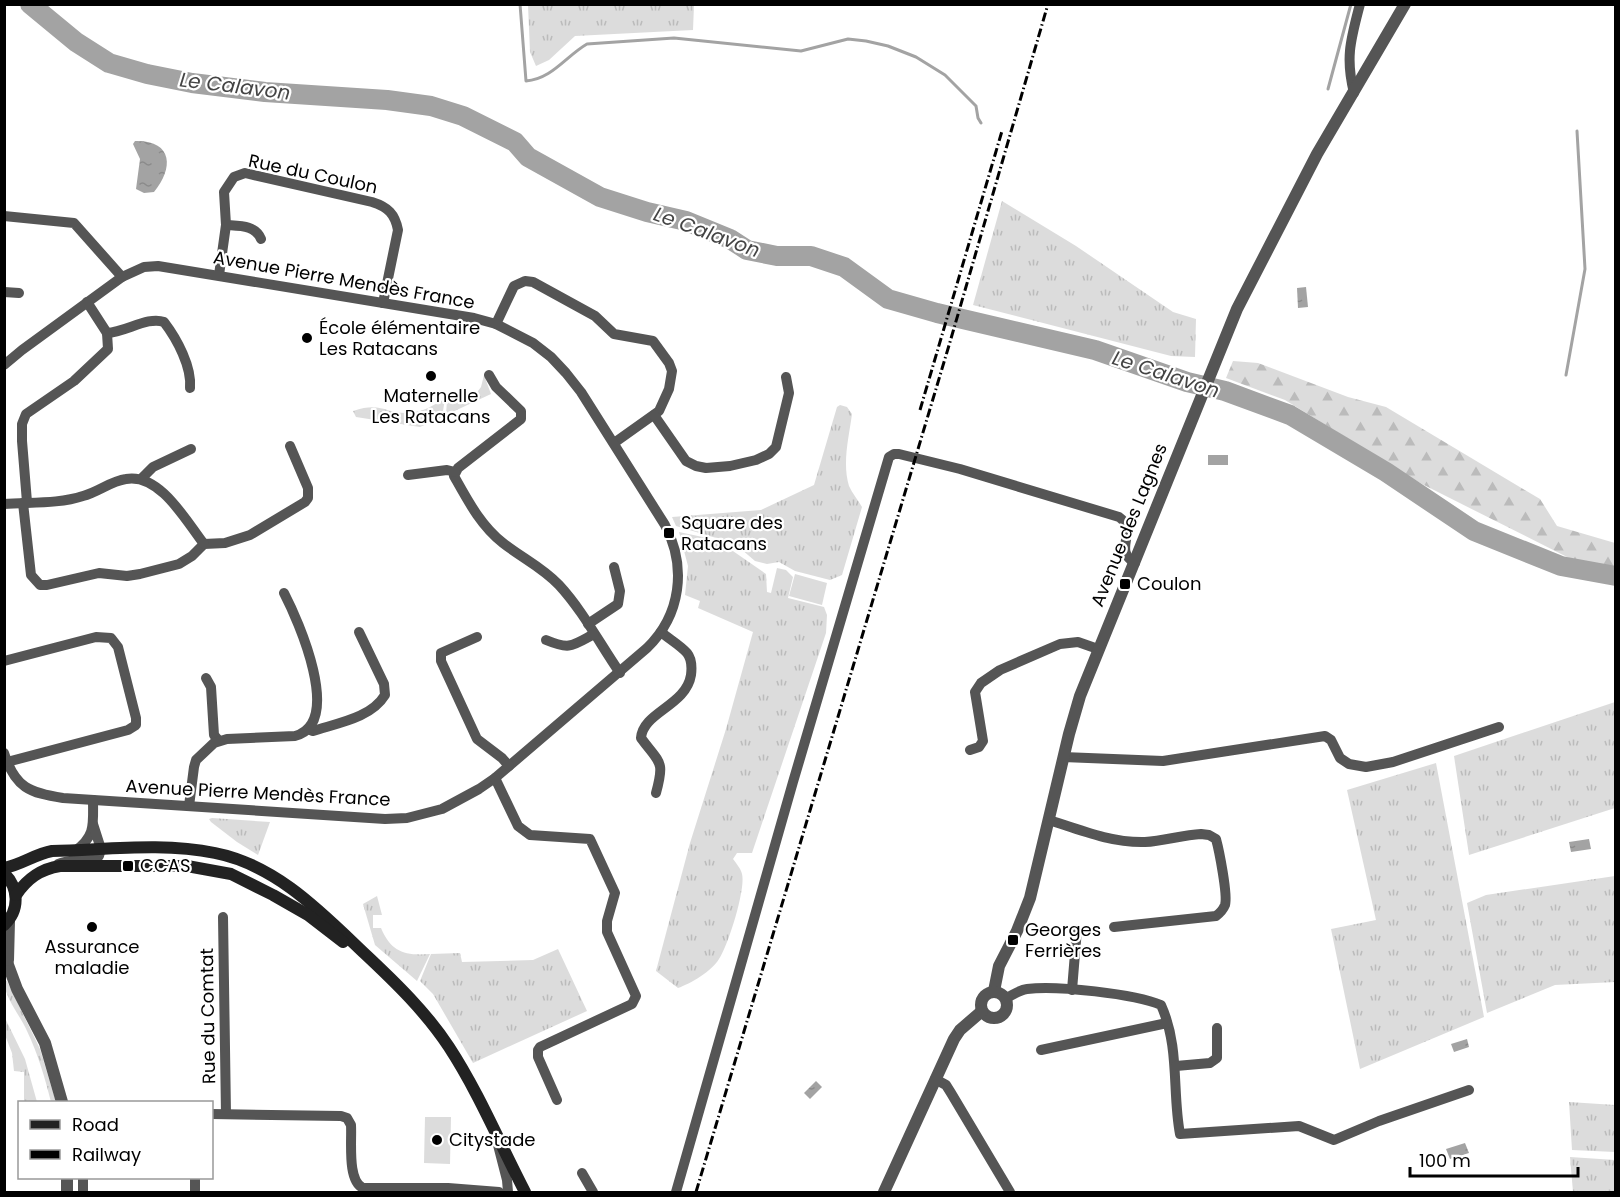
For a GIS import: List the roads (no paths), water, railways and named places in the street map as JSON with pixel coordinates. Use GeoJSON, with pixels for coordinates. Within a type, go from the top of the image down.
{"type":"FeatureCollection","features":[{"type":"Feature","properties":{"kind":"main road"},"geometry":{"type":"LineString","coordinates":[[4,868],[19,864],[40,853],[101,849],[193,850],[216,853],[251,864],[281,881],[310,904],[391,979],[411,999],[448,1046],[468,1077],[525,1192]]}},
{"type":"Feature","properties":{"kind":"main road"},"geometry":{"type":"LineString","coordinates":[[16,895],[33,876],[52,867],[70,865],[186,866],[236,876],[308,915],[391,979]]}},
{"type":"Feature","properties":{"kind":"main road"},"geometry":{"type":"LineString","coordinates":[[4,873],[11,880],[16,895],[14,913],[7,923]]}},
{"type":"Feature","properties":{"kind":"street"},"geometry":{"type":"LineString","coordinates":[[1354,93],[1348,70],[1360,4]]}},
{"type":"Feature","properties":{"kind":"street","name":"Avenue des Lagnes"},"geometry":{"type":"LineString","coordinates":[[994,992],[999,966],[1017,931],[1030,898],[1063,757],[1080,696],[1188,426],[1257,269],[1305,175],[1405,4]]}},
{"type":"Feature","properties":{"kind":"street","name":"Rue du Coulon"},"geometry":{"type":"LineString","coordinates":[[219,275],[226,225],[225,192],[234,177],[245,173],[383,205],[391,212],[396,219],[398,230],[383,303]]}},
{"type":"Feature","properties":{"kind":"street"},"geometry":{"type":"LineString","coordinates":[[4,216],[74,223],[122,277]]}},
{"type":"Feature","properties":{"kind":"street"},"geometry":{"type":"LineString","coordinates":[[226,225],[250,228],[258,232],[261,239]]}},
{"type":"Feature","properties":{"kind":"street","name":"Avenue Pierre Mendès France"},"geometry":{"type":"LineString","coordinates":[[4,365],[122,277],[144,267],[158,266],[219,275],[474,318],[496,324],[533,343],[551,357],[581,392],[665,525],[677,554],[679,568],[676,599],[672,612],[661,632],[647,648],[495,778],[456,803],[433,812],[406,818],[385,819],[93,800],[37,794],[25,787],[12,773],[6,758]]}},
{"type":"Feature","properties":{"kind":"street"},"geometry":{"type":"LineString","coordinates":[[496,324],[514,286],[525,281],[533,282],[594,316],[614,334],[653,341],[672,371],[669,389],[659,411],[614,443]]}},
{"type":"Feature","properties":{"kind":"street"},"geometry":{"type":"LineString","coordinates":[[4,292],[19,293]]}},
{"type":"Feature","properties":{"kind":"street"},"geometry":{"type":"LineString","coordinates":[[87,302],[107,333],[108,349],[74,381],[26,414],[22,424],[31,575],[40,585],[99,573],[127,576],[140,574],[179,564],[192,556],[204,544],[225,543],[250,535],[308,498],[308,488],[290,446]]}},
{"type":"Feature","properties":{"kind":"street"},"geometry":{"type":"LineString","coordinates":[[107,333],[120,332],[150,321],[164,322],[188,368],[190,388]]}},
{"type":"Feature","properties":{"kind":"street","name":"Avenue Pierre Mendès France"},"geometry":{"type":"LineString","coordinates":[[4,354],[22,350]]}},
{"type":"Feature","properties":{"kind":"street"},"geometry":{"type":"LineString","coordinates":[[489,375],[496,387],[521,411],[521,419],[458,468],[454,476],[470,505],[488,529],[503,543],[544,570],[561,587],[620,673]]}},
{"type":"Feature","properties":{"kind":"street"},"geometry":{"type":"LineString","coordinates":[[654,415],[686,460],[696,466],[706,468],[730,466],[756,460],[769,454],[776,447],[789,393],[786,377]]}},
{"type":"Feature","properties":{"kind":"street"},"geometry":{"type":"LineString","coordinates":[[142,478],[153,467],[191,449]]}},
{"type":"Feature","properties":{"kind":"street"},"geometry":{"type":"LineString","coordinates":[[676,1192],[889,457],[899,454],[960,469],[1119,517],[1123,520],[1127,530],[1125,556],[1135,563]]}},
{"type":"Feature","properties":{"kind":"street"},"geometry":{"type":"LineString","coordinates":[[408,475],[447,470],[455,472]]}},
{"type":"Feature","properties":{"kind":"street"},"geometry":{"type":"LineString","coordinates":[[4,504],[71,499],[126,479],[142,478],[162,491],[204,544]]}},
{"type":"Feature","properties":{"kind":"street"},"geometry":{"type":"LineString","coordinates":[[546,640],[564,648],[576,644],[618,604],[620,591],[614,567]]}},
{"type":"Feature","properties":{"kind":"street"},"geometry":{"type":"LineString","coordinates":[[189,806],[196,760],[219,741],[295,736],[303,734],[308,729],[315,713],[318,693],[309,653],[284,593]]}},
{"type":"Feature","properties":{"kind":"street"},"geometry":{"type":"LineString","coordinates":[[308,729],[313,731],[365,714],[385,695],[384,684],[359,632]]}},
{"type":"Feature","properties":{"kind":"street"},"geometry":{"type":"LineString","coordinates":[[656,793],[662,771],[659,760],[641,738],[642,731],[647,724],[681,696],[689,684],[692,666],[687,653],[661,632]]}},
{"type":"Feature","properties":{"kind":"street"},"geometry":{"type":"LineString","coordinates":[[4,661],[96,637],[111,638],[118,647],[136,718],[136,725],[128,730],[6,758]]}},
{"type":"Feature","properties":{"kind":"street"},"geometry":{"type":"LineString","coordinates":[[477,637],[441,653],[441,661],[477,739],[509,766]]}},
{"type":"Feature","properties":{"kind":"street"},"geometry":{"type":"LineString","coordinates":[[970,750],[979,747],[983,741],[975,692],[981,683],[1000,670],[1060,644],[1078,642],[1098,649]]}},
{"type":"Feature","properties":{"kind":"street"},"geometry":{"type":"LineString","coordinates":[[206,678],[211,687],[214,735],[219,741]]}},
{"type":"Feature","properties":{"kind":"street"},"geometry":{"type":"LineString","coordinates":[[1063,757],[1163,761],[1325,736],[1331,740],[1340,758],[1349,764],[1366,767],[1393,762],[1499,727]]}},
{"type":"Feature","properties":{"kind":"street"},"geometry":{"type":"LineString","coordinates":[[495,778],[519,826],[525,832],[530,835],[590,839],[615,893],[607,921],[607,932],[636,996],[632,1004],[538,1050],[538,1057],[557,1100]]}},
{"type":"Feature","properties":{"kind":"street"},"geometry":{"type":"LineString","coordinates":[[75,851],[90,836],[93,824],[93,800]]}},
{"type":"Feature","properties":{"kind":"street"},"geometry":{"type":"LineString","coordinates":[[1049,820],[1124,841],[1145,842],[1201,834],[1215,839],[1219,850],[1226,902],[1222,911],[1216,916],[1114,927]]}},
{"type":"Feature","properties":{"kind":"street"},"geometry":{"type":"LineString","coordinates":[[52,867],[65,861],[95,858],[101,853],[93,824]]}},
{"type":"Feature","properties":{"kind":"street","name":"Rue du Comtat"},"geometry":{"type":"LineString","coordinates":[[223,917],[226,1114]]}},
{"type":"Feature","properties":{"kind":"street"},"geometry":{"type":"LineString","coordinates":[[7,923],[6,957],[17,989],[45,1043],[62,1101]]}},
{"type":"Feature","properties":{"kind":"street"},"geometry":{"type":"LineString","coordinates":[[1072,990],[1077,930]]}},
{"type":"Feature","properties":{"kind":"street"},"geometry":{"type":"LineString","coordinates":[[1006,998],[1020,990],[1028,989],[1072,990],[1148,1000],[1161,1005],[1176,1066],[1180,1134],[1299,1126],[1334,1140],[1379,1121],[1469,1090]]}},
{"type":"Feature","properties":{"kind":"street"},"geometry":{"type":"LineString","coordinates":[[990,992],[999,992],[1006,998],[1008,1008],[1003,1016],[989,1018],[982,1011],[982,998],[990,992]]}},
{"type":"Feature","properties":{"kind":"street"},"geometry":{"type":"LineString","coordinates":[[884,1192],[935,1079],[960,1030],[982,1011]]}},
{"type":"Feature","properties":{"kind":"street"},"geometry":{"type":"LineString","coordinates":[[1041,1050],[1167,1023]]}},
{"type":"Feature","properties":{"kind":"street"},"geometry":{"type":"LineString","coordinates":[[1176,1066],[1210,1063],[1217,1058],[1217,1028]]}},
{"type":"Feature","properties":{"kind":"street"},"geometry":{"type":"LineString","coordinates":[[935,1079],[946,1085],[1010,1192]]}},
{"type":"Feature","properties":{"kind":"street"},"geometry":{"type":"LineString","coordinates":[[213,1114],[340,1116],[346,1118],[351,1125],[352,1176],[363,1188],[448,1188],[493,1192]]}},
{"type":"Feature","properties":{"kind":"street"},"geometry":{"type":"LineString","coordinates":[[494,1130],[508,1192]]}},
{"type":"Feature","properties":{"kind":"street"},"geometry":{"type":"LineString","coordinates":[[582,1173],[593,1192]]}},
{"type":"Feature","properties":{"kind":"water"},"geometry":{"type":"Polygon","coordinates":[[[135,141],[157,145],[166,157],[165,174],[154,192],[144,193],[136,189],[140,159],[133,144],[135,141]]]}},
{"type":"Feature","properties":{"kind":"water"},"geometry":{"type":"Polygon","coordinates":[[[1306,287],[1308,307],[1298,308],[1297,288],[1306,287]]]}},
{"type":"Feature","properties":{"kind":"water"},"geometry":{"type":"Polygon","coordinates":[[[1208,455],[1228,455],[1228,465],[1208,465],[1208,455]]]}},
{"type":"Feature","properties":{"kind":"water"},"geometry":{"type":"Polygon","coordinates":[[[1589,839],[1591,849],[1571,852],[1569,842],[1589,839]]]}},
{"type":"Feature","properties":{"kind":"water"},"geometry":{"type":"Polygon","coordinates":[[[1467,1039],[1469,1047],[1454,1052],[1451,1044],[1467,1039]]]}},
{"type":"Feature","properties":{"kind":"water"},"geometry":{"type":"Polygon","coordinates":[[[816,1081],[822,1087],[810,1099],[804,1093],[816,1081]]]}},
{"type":"Feature","properties":{"kind":"water"},"geometry":{"type":"Polygon","coordinates":[[[1465,1143],[1469,1153],[1450,1159],[1446,1149],[1465,1143]]]}},
{"type":"Feature","properties":{"kind":"waterway","name":"Le Calavon"},"geometry":{"type":"LineString","coordinates":[[30,4],[76,42],[109,63],[147,74],[192,83],[265,92],[387,100],[431,106],[463,116],[515,142],[528,157],[600,197],[647,212],[686,221],[730,239],[747,250],[777,256],[811,256],[844,267],[888,299],[937,313],[1095,350],[1187,382],[1225,391],[1290,415],[1386,472],[1474,531],[1561,566],[1616,576]]}},
{"type":"Feature","properties":{"kind":"waterway"},"geometry":{"type":"LineString","coordinates":[[520,4],[526,81],[551,72],[587,44],[674,38],[801,51],[848,39],[888,46],[916,57],[945,75],[976,106],[981,123]]}},
{"type":"Feature","properties":{"kind":"waterway"},"geometry":{"type":"LineString","coordinates":[[1328,89],[1351,4]]}},
{"type":"Feature","properties":{"kind":"waterway"},"geometry":{"type":"LineString","coordinates":[[1566,375],[1585,269],[1577,131]]}},
{"type":"Feature","properties":{"kind":"railway"},"geometry":{"type":"LineString","coordinates":[[696,1192],[950,342],[1048,4]]}},
{"type":"Feature","properties":{"kind":"railway"},"geometry":{"type":"LineString","coordinates":[[920,410],[1002,131]]}},
{"type":"Feature","properties":{"kind":"place","name":"École élémentaire Les Ratacans"},"geometry":{"type":"Point","coordinates":[307,338]}},
{"type":"Feature","properties":{"kind":"place","name":"Maternelle Les Ratacans"},"geometry":{"type":"Point","coordinates":[431,376]}},
{"type":"Feature","properties":{"kind":"place","name":"Square des Ratacans"},"geometry":{"type":"Point","coordinates":[669,533]}},
{"type":"Feature","properties":{"kind":"place","name":"Coulon"},"geometry":{"type":"Point","coordinates":[1125,584]}},
{"type":"Feature","properties":{"kind":"place","name":"CCAS"},"geometry":{"type":"Point","coordinates":[128,866]}},
{"type":"Feature","properties":{"kind":"place","name":"Assurance maladie"},"geometry":{"type":"Point","coordinates":[92,927]}},
{"type":"Feature","properties":{"kind":"place","name":"Georges Ferrières"},"geometry":{"type":"Point","coordinates":[1013,940]}},
{"type":"Feature","properties":{"kind":"place","name":"Citystade"},"geometry":{"type":"Point","coordinates":[437,1140]}}]}
